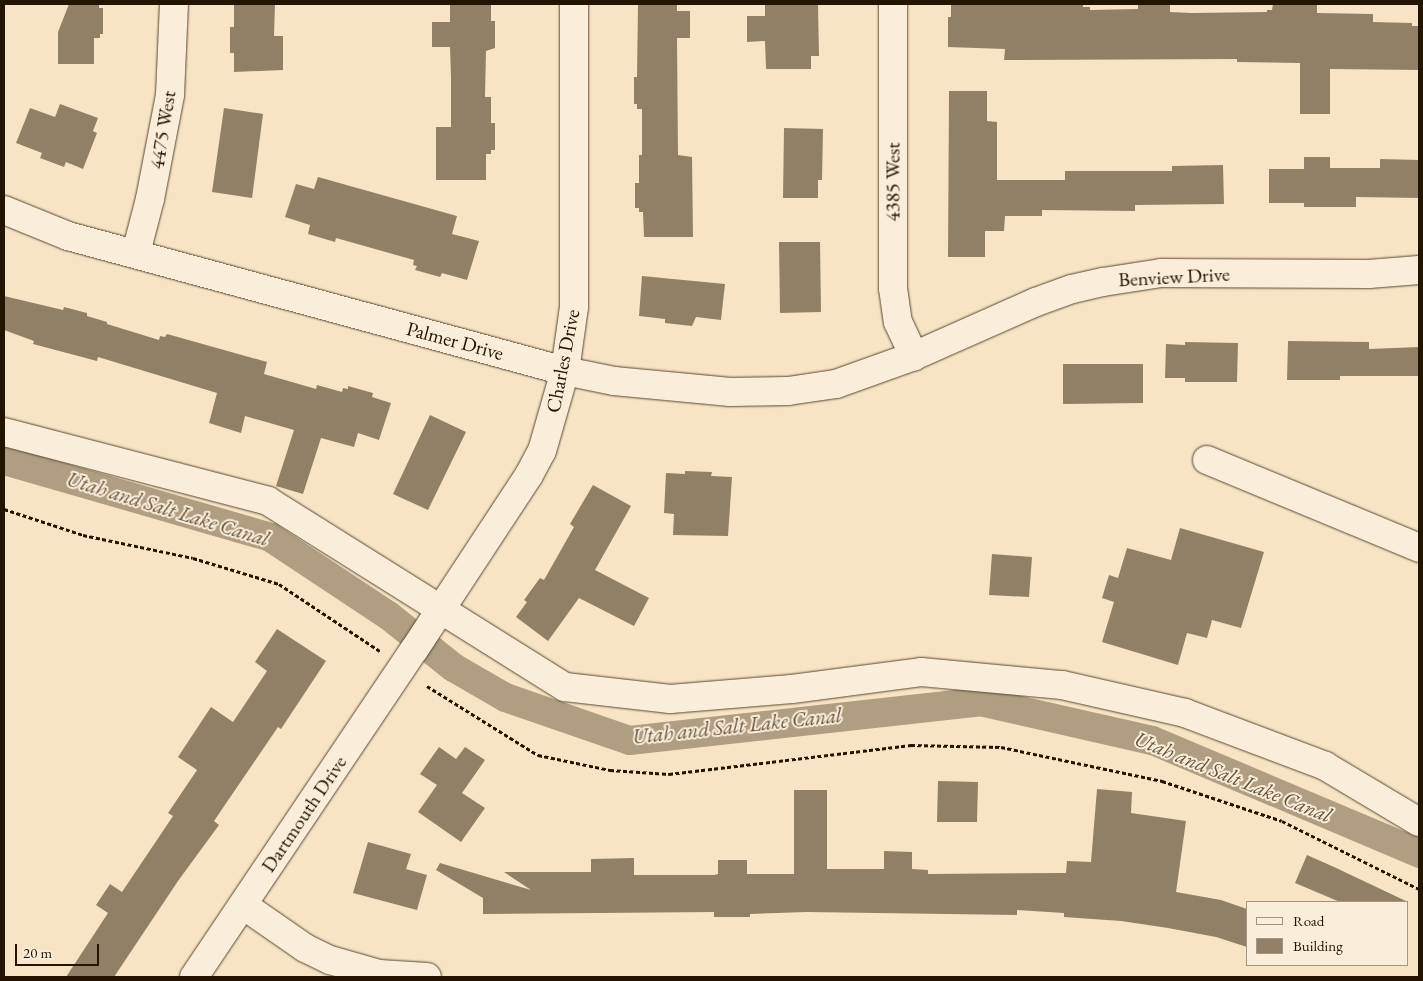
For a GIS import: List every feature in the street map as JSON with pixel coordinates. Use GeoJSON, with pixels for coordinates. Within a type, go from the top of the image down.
{"type":"FeatureCollection","features":[{"type":"Feature","properties":{"kind":"street","name":"4475 West"},"geometry":{"type":"LineString","coordinates":[[136,254],[150,199],[170,95],[174,4]]}},
{"type":"Feature","properties":{"kind":"street","name":"Charles Drive"},"geometry":{"type":"LineString","coordinates":[[414,650],[529,475],[544,443],[565,371],[574,307],[574,4]]}},
{"type":"Feature","properties":{"kind":"street","name":"4385 West"},"geometry":{"type":"LineString","coordinates":[[892,4],[893,288],[898,322],[914,356]]}},
{"type":"Feature","properties":{"kind":"street","name":"Palmer Drive"},"geometry":{"type":"LineString","coordinates":[[4,210],[68,236],[565,371],[614,381],[666,388],[730,392],[788,390],[836,384],[914,356]]}},
{"type":"Feature","properties":{"kind":"street","name":"Benview Drive"},"geometry":{"type":"LineString","coordinates":[[914,356],[1036,302],[1072,289],[1135,276],[1192,272],[1369,274],[1419,270]]}},
{"type":"Feature","properties":{"kind":"street"},"geometry":{"type":"LineString","coordinates":[[4,432],[268,501],[437,614],[565,687],[670,699],[792,689],[921,672],[1062,684],[1185,713],[1315,763],[1419,822]]}},
{"type":"Feature","properties":{"kind":"street"},"geometry":{"type":"LineString","coordinates":[[1207,460],[1419,548]]}},
{"type":"Feature","properties":{"kind":"street","name":"Dartmouth Drive"},"geometry":{"type":"LineString","coordinates":[[194,977],[414,650]]}},
{"type":"Feature","properties":{"kind":"street"},"geometry":{"type":"LineString","coordinates":[[243,905],[297,943],[330,960],[379,974],[427,977]]}},
{"type":"Feature","properties":{"kind":"path"},"geometry":{"type":"LineString","coordinates":[[4,509],[83,535],[193,558],[279,584],[380,651]]}},
{"type":"Feature","properties":{"kind":"path"},"geometry":{"type":"LineString","coordinates":[[427,686],[538,755],[610,770],[669,774],[911,745],[1001,746],[1162,781],[1282,821],[1419,889]]}},
{"type":"Feature","properties":{"kind":"building"},"geometry":{"type":"Polygon","coordinates":[[[69,4],[99,4],[99,8],[103,8],[103,34],[100,34],[100,38],[94,38],[94,64],[58,64],[58,32],[69,4]]]}},
{"type":"Feature","properties":{"kind":"building"},"geometry":{"type":"Polygon","coordinates":[[[234,4],[275,4],[274,36],[283,36],[283,70],[234,72],[234,53],[230,53],[230,27],[234,27],[234,4]]]}},
{"type":"Feature","properties":{"kind":"building"},"geometry":{"type":"Polygon","coordinates":[[[450,4],[491,4],[491,21],[495,21],[495,48],[486,51],[485,97],[491,97],[491,123],[495,123],[495,150],[491,150],[491,154],[486,154],[486,180],[436,180],[436,127],[451,127],[451,77],[450,47],[432,47],[432,22],[450,22],[450,4]]]}},
{"type":"Feature","properties":{"kind":"building"},"geometry":{"type":"Polygon","coordinates":[[[638,4],[677,4],[677,11],[690,11],[690,38],[677,38],[678,155],[692,157],[693,237],[644,237],[643,212],[639,212],[639,208],[635,208],[635,183],[639,183],[639,155],[642,155],[642,109],[637,109],[637,104],[634,104],[634,77],[637,77],[638,4]]]}},
{"type":"Feature","properties":{"kind":"building"},"geometry":{"type":"Polygon","coordinates":[[[765,4],[818,4],[819,56],[811,56],[811,69],[766,69],[765,41],[747,42],[747,16],[765,16],[765,4]]]}},
{"type":"Feature","properties":{"kind":"building"},"geometry":{"type":"Polygon","coordinates":[[[951,4],[1083,4],[1083,7],[1090,7],[1090,10],[1138,9],[1138,4],[1170,4],[1170,12],[1191,13],[1267,12],[1267,10],[1272,10],[1273,4],[1317,4],[1317,13],[1373,14],[1373,22],[1412,23],[1412,26],[1419,26],[1419,70],[1330,69],[1330,114],[1300,114],[1300,63],[1237,62],[1237,59],[1004,60],[1005,49],[948,47],[948,17],[951,17],[951,4]]]}},
{"type":"Feature","properties":{"kind":"building"},"geometry":{"type":"Polygon","coordinates":[[[949,91],[987,91],[987,121],[997,122],[997,180],[1065,180],[1065,171],[1172,171],[1172,166],[1223,165],[1224,204],[1135,205],[1135,211],[1042,210],[1042,216],[1005,216],[1004,231],[985,231],[985,257],[948,257],[949,91]]]}},
{"type":"Feature","properties":{"kind":"building"},"geometry":{"type":"Polygon","coordinates":[[[60,104],[98,118],[93,131],[97,133],[83,169],[66,162],[64,167],[40,158],[42,153],[16,143],[30,108],[55,117],[60,104]]]}},
{"type":"Feature","properties":{"kind":"building"},"geometry":{"type":"Polygon","coordinates":[[[224,108],[263,114],[252,198],[212,192],[224,108]]]}},
{"type":"Feature","properties":{"kind":"building"},"geometry":{"type":"Polygon","coordinates":[[[784,128],[823,129],[822,180],[818,180],[818,198],[783,198],[784,128]]]}},
{"type":"Feature","properties":{"kind":"building"},"geometry":{"type":"Polygon","coordinates":[[[1304,157],[1330,157],[1330,168],[1380,168],[1380,159],[1419,160],[1419,198],[1356,197],[1356,207],[1304,207],[1304,203],[1269,203],[1269,169],[1304,169],[1304,157]]]}},
{"type":"Feature","properties":{"kind":"building"},"geometry":{"type":"Polygon","coordinates":[[[318,177],[457,216],[452,234],[479,241],[467,280],[442,273],[440,277],[415,270],[417,266],[413,265],[414,260],[336,238],[335,242],[308,234],[310,225],[285,217],[296,184],[314,189],[318,177]]]}},
{"type":"Feature","properties":{"kind":"building"},"geometry":{"type":"Polygon","coordinates":[[[779,242],[820,242],[821,312],[780,313],[779,242]]]}},
{"type":"Feature","properties":{"kind":"building"},"geometry":{"type":"Polygon","coordinates":[[[642,276],[725,284],[721,320],[696,317],[692,326],[665,323],[665,319],[639,316],[642,276]]]}},
{"type":"Feature","properties":{"kind":"building"},"geometry":{"type":"Polygon","coordinates":[[[4,296],[63,310],[64,307],[87,313],[87,316],[107,322],[107,324],[159,340],[160,336],[165,337],[167,334],[267,362],[264,374],[316,389],[317,385],[342,392],[343,388],[348,389],[348,386],[373,393],[372,397],[391,403],[379,440],[358,433],[354,447],[321,438],[303,494],[276,486],[294,430],[245,416],[241,433],[209,423],[217,393],[98,357],[97,361],[33,344],[34,341],[4,330],[4,296]]]}},
{"type":"Feature","properties":{"kind":"building"},"geometry":{"type":"Polygon","coordinates":[[[1288,341],[1369,342],[1369,349],[1419,347],[1419,376],[1340,376],[1340,380],[1287,380],[1288,341]]]}},
{"type":"Feature","properties":{"kind":"building"},"geometry":{"type":"Polygon","coordinates":[[[1185,342],[1238,343],[1237,382],[1185,382],[1185,378],[1165,378],[1166,344],[1185,345],[1185,342]]]}},
{"type":"Feature","properties":{"kind":"building"},"geometry":{"type":"Polygon","coordinates":[[[1063,364],[1143,364],[1143,403],[1063,404],[1063,364]]]}},
{"type":"Feature","properties":{"kind":"building"},"geometry":{"type":"Polygon","coordinates":[[[430,415],[466,432],[428,510],[393,494],[430,415]]]}},
{"type":"Feature","properties":{"kind":"building"},"geometry":{"type":"Polygon","coordinates":[[[685,471],[712,472],[711,476],[732,477],[728,536],[673,535],[674,514],[664,513],[666,473],[685,474],[685,471]]]}},
{"type":"Feature","properties":{"kind":"building"},"geometry":{"type":"Polygon","coordinates":[[[593,485],[631,506],[595,570],[649,598],[634,626],[579,598],[548,641],[516,617],[527,602],[524,600],[540,578],[544,580],[574,527],[570,524],[593,485]]]}},
{"type":"Feature","properties":{"kind":"building"},"geometry":{"type":"Polygon","coordinates":[[[1180,528],[1264,552],[1241,628],[1212,620],[1207,638],[1187,633],[1178,665],[1102,642],[1114,602],[1102,598],[1109,575],[1118,578],[1127,548],[1171,560],[1180,528]]]}},
{"type":"Feature","properties":{"kind":"building"},"geometry":{"type":"Polygon","coordinates":[[[992,554],[1032,557],[1029,597],[989,595],[992,554]]]}},
{"type":"Feature","properties":{"kind":"building"},"geometry":{"type":"Polygon","coordinates":[[[277,629],[326,661],[281,729],[278,727],[214,821],[219,825],[178,881],[114,977],[66,977],[108,913],[96,905],[110,884],[122,892],[173,816],[168,813],[197,770],[178,757],[211,707],[233,722],[267,671],[255,662],[277,629]]]}},
{"type":"Feature","properties":{"kind":"building"},"geometry":{"type":"Polygon","coordinates":[[[439,747],[456,759],[465,747],[485,760],[462,793],[485,808],[461,842],[418,812],[437,785],[420,774],[439,747]]]}},
{"type":"Feature","properties":{"kind":"building"},"geometry":{"type":"Polygon","coordinates":[[[938,781],[978,782],[977,822],[937,822],[938,781]]]}},
{"type":"Feature","properties":{"kind":"building"},"geometry":{"type":"Polygon","coordinates":[[[1097,789],[1132,792],[1131,813],[1186,821],[1176,892],[1221,900],[1246,909],[1246,947],[1216,937],[1168,928],[1121,921],[1064,917],[1064,913],[1017,910],[1017,915],[807,912],[750,914],[750,917],[714,917],[714,912],[483,914],[483,898],[436,870],[440,863],[531,890],[504,872],[591,872],[591,859],[634,858],[634,875],[714,875],[718,874],[718,860],[747,860],[747,874],[794,874],[794,790],[827,790],[827,869],[884,869],[884,851],[912,852],[912,869],[928,870],[928,874],[1066,873],[1067,861],[1091,862],[1097,789]]]}},
{"type":"Feature","properties":{"kind":"building"},"geometry":{"type":"Polygon","coordinates":[[[368,842],[411,854],[406,869],[427,875],[417,910],[353,893],[368,842]]]}},
{"type":"Feature","properties":{"kind":"building"},"geometry":{"type":"Polygon","coordinates":[[[1307,855],[1406,901],[1338,901],[1295,883],[1307,855]]]}},
{"type":"Feature","properties":{"kind":"waterway","name":"Utah and Salt Lake Canal"},"geometry":{"type":"LineString","coordinates":[[4,460],[270,537],[388,615],[453,667],[505,697],[629,740],[980,701],[1152,740],[1419,853]]}}]}
